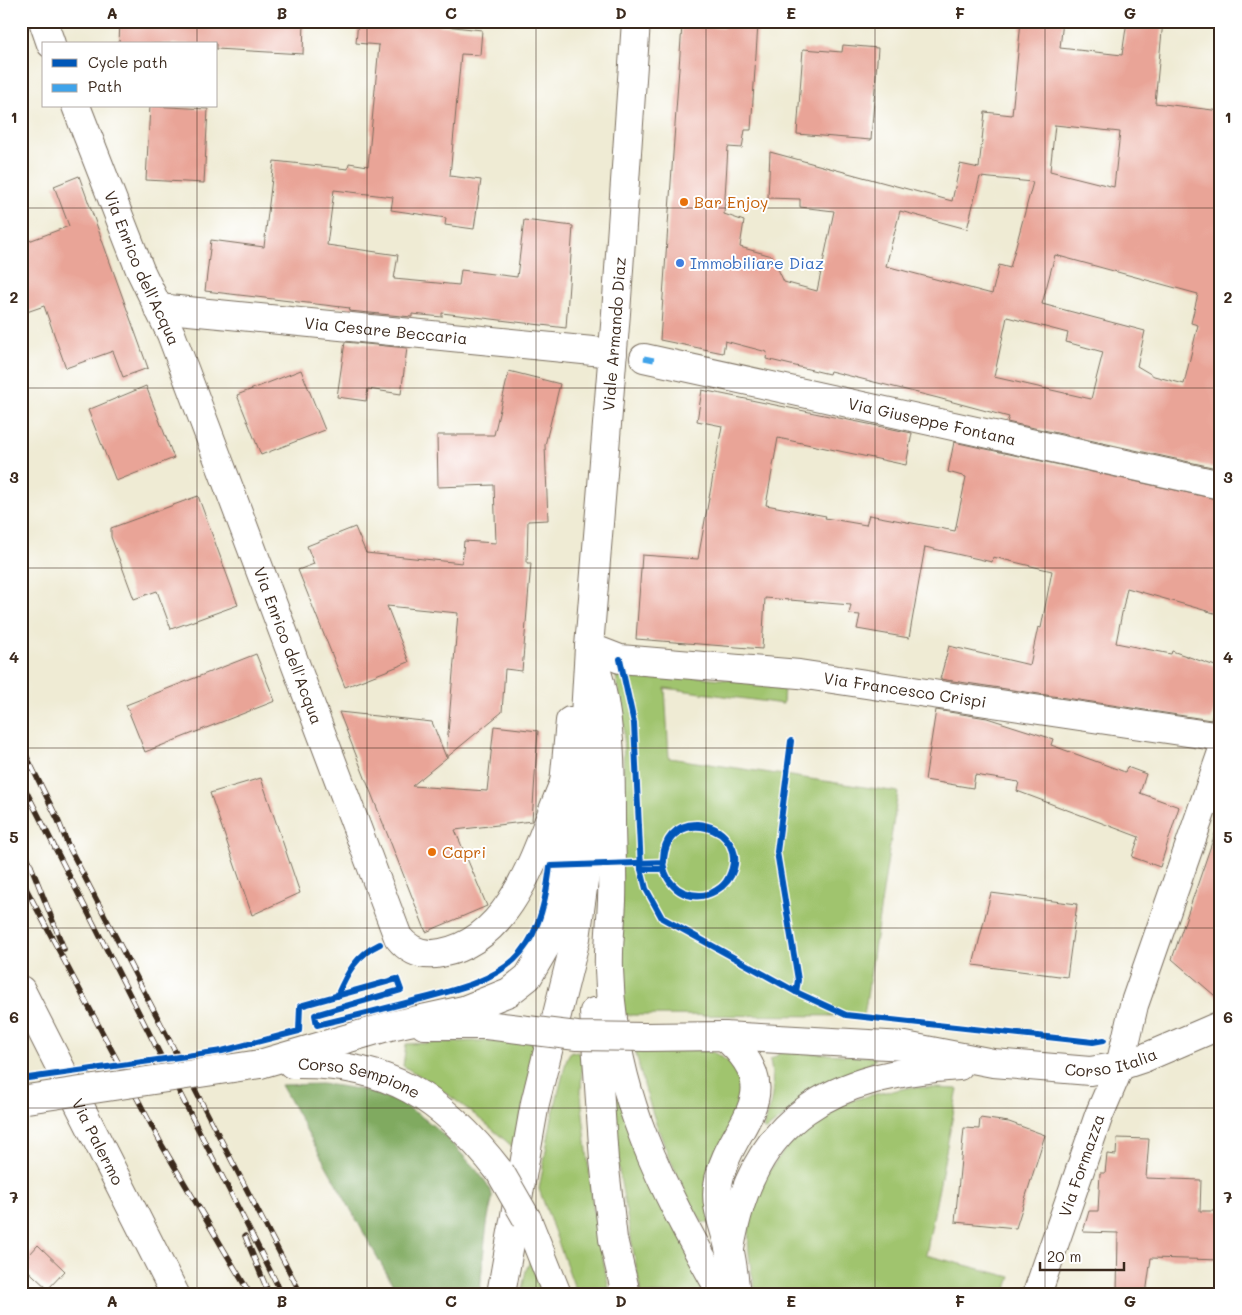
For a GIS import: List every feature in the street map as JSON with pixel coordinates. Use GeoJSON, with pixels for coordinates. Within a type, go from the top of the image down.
{"type":"FeatureCollection","features":[{"type":"Feature","properties":{"kind":"street"},"geometry":{"type":"LineString","coordinates":[[43,21],[51,42]]}},
{"type":"Feature","properties":{"kind":"street","name":"Viale Armando Diaz"},"geometry":{"type":"LineString","coordinates":[[589,647],[636,21]]}},
{"type":"Feature","properties":{"kind":"street","name":"Via Enrico dell'Acqua"},"geometry":{"type":"LineString","coordinates":[[77,108],[140,270],[171,334],[398,937],[404,946],[417,952],[428,954],[448,952],[474,941],[500,919],[520,886],[564,784]]}},
{"type":"Feature","properties":{"kind":"street","name":"Via Cesare Beccaria"},"geometry":{"type":"LineString","coordinates":[[158,308],[612,353]]}},
{"type":"Feature","properties":{"kind":"street","name":"Via Giuseppe Fontana"},"geometry":{"type":"LineString","coordinates":[[649,359],[1221,485]]}},
{"type":"Feature","properties":{"kind":"street"},"geometry":{"type":"LineString","coordinates":[[260,1064],[390,1026],[464,1010],[510,992],[534,969],[549,941],[555,915],[559,886],[564,784],[577,679],[589,647]]}},
{"type":"Feature","properties":{"kind":"street"},"geometry":{"type":"LineString","coordinates":[[589,647],[604,693],[611,769],[612,898],[609,968],[614,1035],[623,1080],[638,1126],[656,1170],[722,1294]]}},
{"type":"Feature","properties":{"kind":"street"},"geometry":{"type":"LineString","coordinates":[[501,1294],[535,1103],[569,970],[581,907],[587,833],[584,732],[589,647]]}},
{"type":"Feature","properties":{"kind":"street","name":"Via Francesco Crispi"},"geometry":{"type":"LineString","coordinates":[[589,647],[620,659],[799,674],[1221,738]]}},
{"type":"Feature","properties":{"kind":"street"},"geometry":{"type":"LineString","coordinates":[[1120,1066],[1132,1011],[1221,755]]}},
{"type":"Feature","properties":{"kind":"street"},"geometry":{"type":"LineString","coordinates":[[611,769],[602,854],[593,983],[604,1160],[613,1239],[626,1294]]}},
{"type":"Feature","properties":{"kind":"street","name":"Via Palermo"},"geometry":{"type":"LineString","coordinates":[[21,990],[175,1294]]}},
{"type":"Feature","properties":{"kind":"street"},"geometry":{"type":"LineString","coordinates":[[390,1026],[462,1025],[577,1036],[724,1036],[905,1046],[993,1064]]}},
{"type":"Feature","properties":{"kind":"street","name":"Corso Italia"},"geometry":{"type":"LineString","coordinates":[[993,1064],[1083,1071],[1120,1066],[1166,1049],[1221,1025]]}},
{"type":"Feature","properties":{"kind":"street"},"geometry":{"type":"LineString","coordinates":[[724,1036],[739,1048],[750,1066],[756,1084],[754,1105],[725,1162],[717,1186],[721,1220],[730,1249],[736,1294]]}},
{"type":"Feature","properties":{"kind":"street","name":"Corso Sempione"},"geometry":{"type":"LineString","coordinates":[[24,1100],[260,1064],[326,1063],[360,1069],[390,1078],[429,1100],[446,1114],[485,1153],[500,1172],[527,1219],[557,1294]]}},
{"type":"Feature","properties":{"kind":"street"},"geometry":{"type":"LineString","coordinates":[[730,1249],[739,1203],[756,1164],[779,1132],[810,1106],[849,1087],[903,1072],[993,1064]]}},
{"type":"Feature","properties":{"kind":"street","name":"Via Formazza"},"geometry":{"type":"LineString","coordinates":[[1036,1294],[1099,1115],[1120,1066]]}},
{"type":"Feature","properties":{"kind":"green space"},"geometry":{"type":"Polygon","coordinates":[[[615,669],[784,685],[783,704],[665,688],[669,758],[898,792],[864,1016],[623,1015],[619,984],[624,724],[615,669]]]}},
{"type":"Feature","properties":{"kind":"green space"},"geometry":{"type":"Polygon","coordinates":[[[502,1040],[537,1042],[514,1148],[461,1104],[403,1066],[406,1044],[502,1040]]]}},
{"type":"Feature","properties":{"kind":"green space"},"geometry":{"type":"Polygon","coordinates":[[[635,1049],[708,1049],[729,1062],[745,1078],[710,1223],[703,1223],[697,1214],[668,1154],[646,1092],[635,1049]]]}},
{"type":"Feature","properties":{"kind":"green space"},"geometry":{"type":"Polygon","coordinates":[[[571,1051],[577,1052],[582,1056],[581,1095],[593,1208],[610,1294],[577,1294],[539,1189],[551,1122],[567,1058],[571,1051]]]}},
{"type":"Feature","properties":{"kind":"green space"},"geometry":{"type":"Polygon","coordinates":[[[783,1051],[873,1057],[876,1059],[866,1066],[837,1078],[765,1131],[763,1128],[772,1094],[770,1060],[783,1051]]]}},
{"type":"Feature","properties":{"kind":"green space"},"geometry":{"type":"Polygon","coordinates":[[[321,1084],[366,1091],[403,1105],[420,1115],[436,1128],[482,1177],[491,1191],[492,1197],[485,1237],[480,1294],[398,1294],[281,1085],[321,1084]]]}},
{"type":"Feature","properties":{"kind":"green space"},"geometry":{"type":"Polygon","coordinates":[[[912,1087],[958,1089],[926,1255],[1011,1277],[1005,1294],[757,1294],[749,1258],[750,1222],[754,1204],[761,1187],[781,1155],[794,1140],[822,1116],[838,1107],[865,1097],[912,1087]]]}},
{"type":"Feature","properties":{"kind":"green space"},"geometry":{"type":"Polygon","coordinates":[[[612,1094],[616,1094],[710,1294],[641,1294],[617,1160],[612,1094]]]}},
{"type":"Feature","properties":{"kind":"green space"},"geometry":{"type":"Polygon","coordinates":[[[534,1252],[553,1294],[521,1294],[526,1270],[534,1252]]]}},
{"type":"Feature","properties":{"kind":"building"},"geometry":{"type":"Polygon","coordinates":[[[120,21],[304,21],[303,54],[218,49],[218,42],[119,42],[120,21]]]}},
{"type":"Feature","properties":{"kind":"building"},"geometry":{"type":"Polygon","coordinates":[[[358,21],[398,21],[482,30],[480,55],[461,54],[450,176],[481,180],[474,229],[445,225],[446,218],[391,210],[393,197],[334,190],[327,245],[398,255],[394,279],[459,285],[461,270],[517,277],[524,220],[573,226],[566,328],[442,313],[442,317],[412,314],[412,317],[349,311],[350,308],[205,291],[211,240],[264,247],[274,161],[348,169],[349,163],[368,166],[379,45],[356,43],[358,21]]]}},
{"type":"Feature","properties":{"kind":"building"},"geometry":{"type":"Polygon","coordinates":[[[723,21],[758,24],[751,130],[745,130],[742,148],[728,147],[724,214],[744,221],[740,247],[772,256],[784,282],[817,291],[834,211],[800,207],[800,199],[768,198],[770,152],[952,201],[960,164],[979,168],[985,112],[1012,115],[1021,21],[1063,21],[1060,48],[1122,55],[1127,21],[1163,21],[1155,103],[1221,111],[1221,415],[1216,437],[1221,438],[1221,469],[1007,422],[1009,417],[938,398],[830,371],[829,374],[766,359],[767,352],[725,341],[723,353],[660,340],[682,25],[723,28],[723,21]],[[1055,125],[1050,171],[1114,187],[1120,132],[1055,125]],[[980,177],[967,229],[900,211],[886,266],[992,294],[999,265],[1010,268],[1033,182],[980,177]],[[1055,255],[1042,304],[1145,331],[1137,366],[1154,376],[1184,384],[1198,325],[1191,323],[1198,294],[1055,255]],[[1007,317],[994,377],[1091,399],[1103,352],[1066,342],[1068,333],[1007,317]]]}},
{"type":"Feature","properties":{"kind":"building"},"geometry":{"type":"Polygon","coordinates":[[[843,45],[878,48],[871,140],[797,134],[803,49],[842,52],[843,45]]]}},
{"type":"Feature","properties":{"kind":"building"},"geometry":{"type":"Polygon","coordinates":[[[150,108],[208,109],[204,183],[146,180],[150,108]]]}},
{"type":"Feature","properties":{"kind":"building"},"geometry":{"type":"Polygon","coordinates":[[[79,176],[148,368],[123,377],[113,351],[66,368],[44,306],[21,314],[21,244],[69,226],[54,186],[79,176]]]}},
{"type":"Feature","properties":{"kind":"building"},"geometry":{"type":"Polygon","coordinates":[[[345,342],[407,348],[401,394],[368,389],[366,401],[337,397],[345,342]]]}},
{"type":"Feature","properties":{"kind":"building"},"geometry":{"type":"Polygon","coordinates":[[[301,370],[325,430],[261,455],[237,395],[301,370]]]}},
{"type":"Feature","properties":{"kind":"building"},"geometry":{"type":"Polygon","coordinates":[[[509,371],[560,384],[545,445],[548,520],[528,521],[527,563],[531,563],[522,671],[505,669],[502,712],[412,786],[487,791],[494,726],[538,731],[532,821],[455,830],[487,906],[426,932],[339,712],[432,722],[446,757],[458,613],[387,606],[409,662],[345,687],[298,570],[314,564],[307,546],[355,527],[366,553],[462,563],[464,541],[496,543],[494,485],[438,487],[437,435],[494,435],[509,371]]]}},
{"type":"Feature","properties":{"kind":"building"},"geometry":{"type":"Polygon","coordinates":[[[146,386],[174,458],[116,481],[88,410],[146,386]]]}},
{"type":"Feature","properties":{"kind":"building"},"geometry":{"type":"Polygon","coordinates":[[[702,390],[912,433],[906,465],[778,438],[766,505],[826,516],[825,518],[866,525],[869,515],[955,531],[966,477],[948,472],[954,442],[1221,500],[1221,615],[1127,588],[1116,643],[1171,654],[1172,651],[1221,668],[1221,688],[1211,720],[940,679],[949,646],[1030,665],[1038,627],[1041,628],[1052,571],[993,557],[992,562],[925,547],[909,638],[857,629],[860,615],[849,614],[851,605],[765,598],[762,649],[636,639],[642,555],[698,559],[722,426],[697,421],[702,390]]]}},
{"type":"Feature","properties":{"kind":"building"},"geometry":{"type":"Polygon","coordinates":[[[198,496],[238,605],[171,629],[157,591],[134,599],[111,537],[111,528],[198,496]]]}},
{"type":"Feature","properties":{"kind":"building"},"geometry":{"type":"Polygon","coordinates":[[[256,654],[275,701],[145,752],[126,705],[256,654]]]}},
{"type":"Feature","properties":{"kind":"building"},"geometry":{"type":"Polygon","coordinates":[[[936,710],[987,718],[1053,739],[1051,745],[1125,772],[1127,767],[1146,774],[1140,793],[1179,807],[1160,867],[1132,857],[1139,837],[1017,791],[1019,782],[975,775],[973,788],[925,780],[936,710]]]}},
{"type":"Feature","properties":{"kind":"building"},"geometry":{"type":"Polygon","coordinates":[[[261,778],[300,893],[252,915],[210,793],[261,778]]]}},
{"type":"Feature","properties":{"kind":"building"},"geometry":{"type":"Polygon","coordinates":[[[1217,828],[1221,829],[1221,1001],[1172,959],[1217,828]]]}},
{"type":"Feature","properties":{"kind":"building"},"geometry":{"type":"Polygon","coordinates":[[[991,893],[1077,904],[1067,977],[973,965],[991,893]]]}},
{"type":"Feature","properties":{"kind":"building"},"geometry":{"type":"Polygon","coordinates":[[[980,1118],[1009,1122],[1045,1135],[1016,1228],[955,1222],[964,1128],[979,1129],[980,1118]]]}},
{"type":"Feature","properties":{"kind":"building"},"geometry":{"type":"Polygon","coordinates":[[[1117,1138],[1149,1139],[1146,1178],[1201,1180],[1200,1211],[1221,1211],[1221,1260],[1151,1258],[1146,1294],[1117,1294],[1118,1233],[1083,1232],[1089,1211],[1098,1211],[1100,1173],[1105,1173],[1107,1154],[1116,1155],[1117,1138]]]}},
{"type":"Feature","properties":{"kind":"building"},"geometry":{"type":"Polygon","coordinates":[[[38,1245],[65,1271],[48,1289],[21,1264],[38,1245]]]}},
{"type":"Feature","properties":{"kind":"railway"},"geometry":{"type":"LineString","coordinates":[[21,745],[58,820],[68,845],[301,1294]]}},
{"type":"Feature","properties":{"kind":"railway"},"geometry":{"type":"LineString","coordinates":[[21,781],[282,1294]]}},
{"type":"Feature","properties":{"kind":"railway"},"geometry":{"type":"LineString","coordinates":[[21,841],[64,949]]}},
{"type":"Feature","properties":{"kind":"railway"},"geometry":{"type":"LineString","coordinates":[[21,879],[163,1147],[250,1294]]}},
{"type":"Feature","properties":{"kind":"railway"},"geometry":{"type":"LineString","coordinates":[[245,1236],[269,1294]]}},
{"type":"Feature","properties":{"kind":"marked path"},"geometry":{"type":"LineString","coordinates":[[644,358],[654,360]]}},
{"type":"Feature","properties":{"kind":"cycle path"},"geometry":{"type":"LineString","coordinates":[[620,659],[634,723],[641,869],[646,889],[662,918],[796,992],[846,1015],[1093,1042],[1104,1040]]}},
{"type":"Feature","properties":{"kind":"cycle path"},"geometry":{"type":"LineString","coordinates":[[791,741],[777,852],[798,980],[796,992]]}},
{"type":"Feature","properties":{"kind":"cycle path"},"geometry":{"type":"LineString","coordinates":[[21,1079],[222,1051],[299,1031],[300,1006],[397,979],[401,990],[315,1015],[317,1025],[451,991],[497,972],[514,960],[527,944],[537,924],[545,898],[550,866],[664,862],[668,844],[678,832],[692,827],[706,828],[720,834],[730,845],[733,860],[728,878],[723,885],[704,895],[684,892],[672,884],[665,872],[663,859],[665,846],[672,834],[683,826],[698,824],[714,828],[727,839],[735,854],[734,869],[727,882],[716,891],[702,896],[687,895],[673,886],[663,869],[641,869]]}},
{"type":"Feature","properties":{"kind":"cycle path"},"geometry":{"type":"LineString","coordinates":[[337,996],[358,959],[380,944]]}},
{"type":"Feature","properties":{"kind":"place","name":"Bar Enjoy"},"geometry":{"type":"Point","coordinates":[684,202]}},
{"type":"Feature","properties":{"kind":"place","name":"Immobiliare Diaz"},"geometry":{"type":"Point","coordinates":[680,263]}},
{"type":"Feature","properties":{"kind":"place","name":"Capri"},"geometry":{"type":"Point","coordinates":[432,852]}}]}
